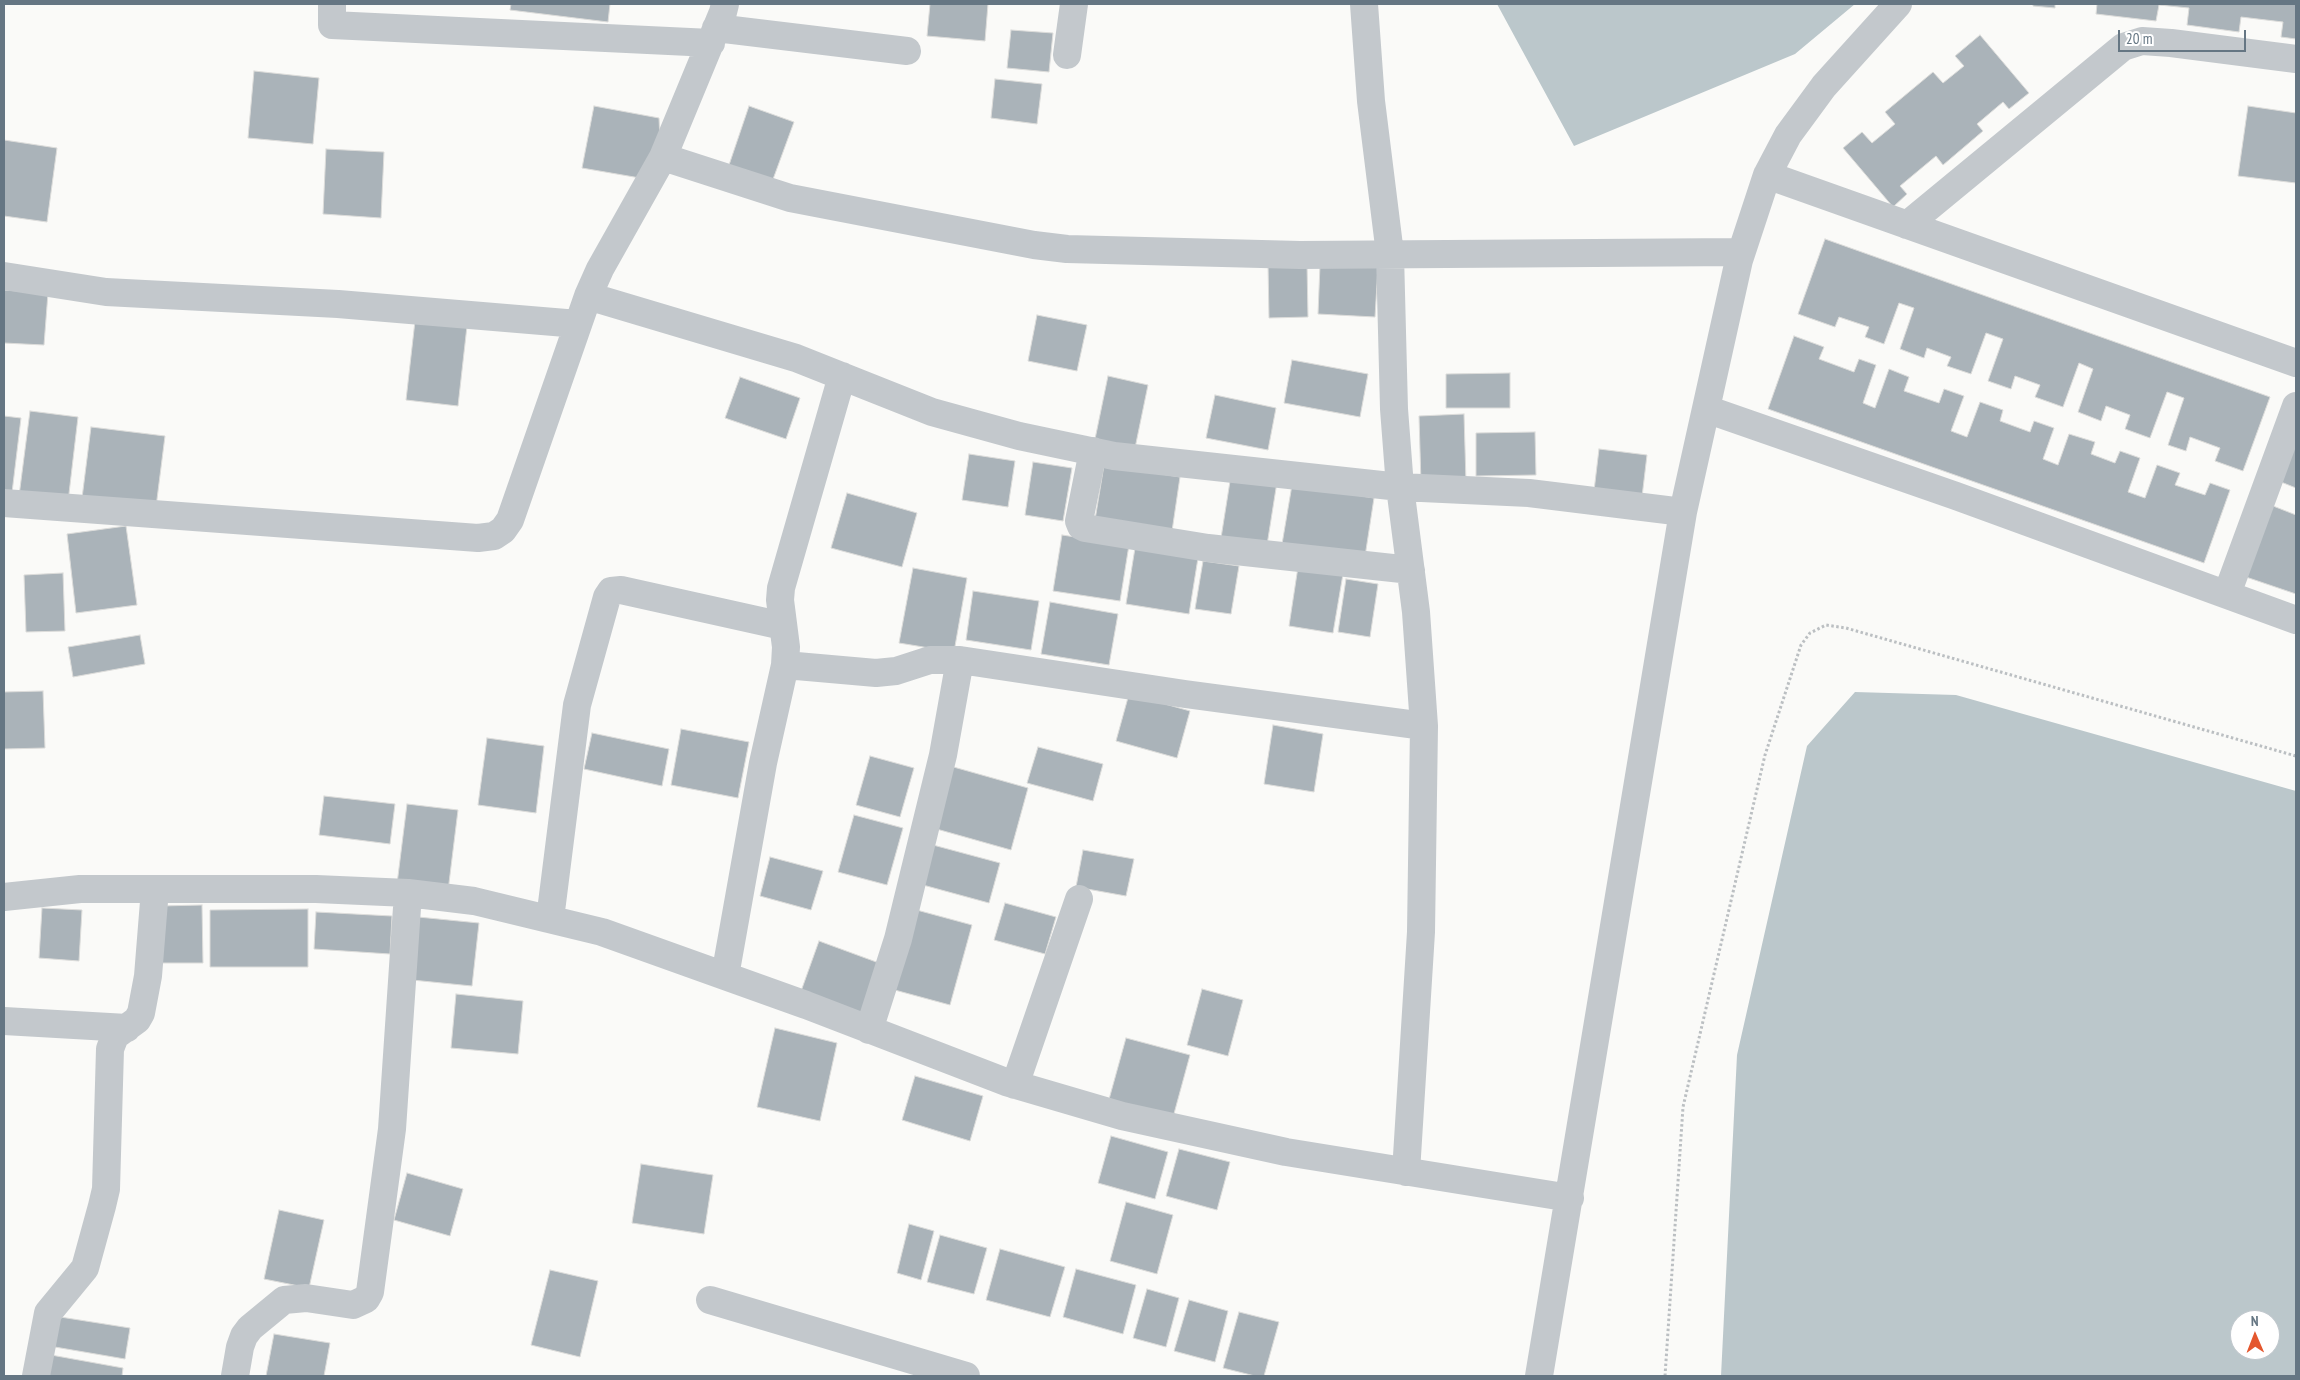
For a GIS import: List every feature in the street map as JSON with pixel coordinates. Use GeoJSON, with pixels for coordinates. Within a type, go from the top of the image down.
{"type":"FeatureCollection","features":[{"type":"Feature","properties":{"kind":"street"},"geometry":{"type":"LineString","coordinates":[[332,4],[332,25],[717,25],[907,51]]}},
{"type":"Feature","properties":{"kind":"street"},"geometry":{"type":"LineString","coordinates":[[1067,55],[1074,4]]}},
{"type":"Feature","properties":{"kind":"street"},"geometry":{"type":"LineString","coordinates":[[1364,4],[1371,100],[1390,254],[1394,408],[1400,487],[1416,612],[1424,726],[1421,932],[1406,1172]]}},
{"type":"Feature","properties":{"kind":"street"},"geometry":{"type":"LineString","coordinates":[[1539,1376],[1683,512],[1741,252],[1767,175],[1788,135],[1824,86],[1898,4]]}},
{"type":"Feature","properties":{"kind":"street"},"geometry":{"type":"LineString","coordinates":[[4,503],[458,537],[478,538],[494,536],[503,530],[510,520],[588,296],[600,269],[663,158],[717,25]]}},
{"type":"Feature","properties":{"kind":"street"},"geometry":{"type":"LineString","coordinates":[[1907,225],[2123,47],[2142,41],[2171,43],[2296,59]]}},
{"type":"Feature","properties":{"kind":"street"},"geometry":{"type":"LineString","coordinates":[[663,158],[790,198],[1034,245],[1066,249],[1390,254],[1741,252]]}},
{"type":"Feature","properties":{"kind":"street"},"geometry":{"type":"LineString","coordinates":[[1767,175],[2296,363]]}},
{"type":"Feature","properties":{"kind":"street"},"geometry":{"type":"LineString","coordinates":[[4,276],[106,292],[338,304],[578,324]]}},
{"type":"Feature","properties":{"kind":"street"},"geometry":{"type":"LineString","coordinates":[[588,296],[796,358],[932,412],[1019,436],[1093,451],[1144,460],[1400,487],[1529,493],[1683,512]]}},
{"type":"Feature","properties":{"kind":"street"},"geometry":{"type":"LineString","coordinates":[[724,976],[763,763],[785,665],[786,647],[783,626],[782,588],[842,376]]}},
{"type":"Feature","properties":{"kind":"street"},"geometry":{"type":"LineString","coordinates":[[2227,594],[2296,406]]}},
{"type":"Feature","properties":{"kind":"street"},"geometry":{"type":"LineString","coordinates":[[1706,409],[1956,496],[2296,620]]}},
{"type":"Feature","properties":{"kind":"street"},"geometry":{"type":"LineString","coordinates":[[1093,451],[1079,521],[1080,526],[1085,528],[1208,548],[1411,570]]}},
{"type":"Feature","properties":{"kind":"street"},"geometry":{"type":"LineString","coordinates":[[550,919],[577,705],[607,597],[611,591],[620,590],[783,626]]}},
{"type":"Feature","properties":{"kind":"street"},"geometry":{"type":"LineString","coordinates":[[785,665],[876,673],[896,671],[930,660],[960,660],[1185,694],[1424,726]]}},
{"type":"Feature","properties":{"kind":"street"},"geometry":{"type":"LineString","coordinates":[[869,1030],[900,930],[943,755],[960,660]]}},
{"type":"Feature","properties":{"kind":"street"},"geometry":{"type":"LineString","coordinates":[[4,897],[80,889],[316,889],[408,893],[474,901],[602,932],[1015,1085],[1122,1116],[1276,1150],[1570,1198]]}},
{"type":"Feature","properties":{"kind":"street"},"geometry":{"type":"LineString","coordinates":[[36,1376],[48,1313],[85,1268],[102,1206],[106,1176],[110,1049],[115,1036],[137,1020],[141,1013],[148,976],[155,889]]}},
{"type":"Feature","properties":{"kind":"street"},"geometry":{"type":"LineString","coordinates":[[234,1376],[244,1336],[250,1328],[284,1300],[306,1298],[353,1305],[366,1299],[370,1292],[392,1129],[408,893]]}},
{"type":"Feature","properties":{"kind":"street"},"geometry":{"type":"LineString","coordinates":[[1015,1085],[1078,899]]}},
{"type":"Feature","properties":{"kind":"street"},"geometry":{"type":"LineString","coordinates":[[4,1021],[127,1028]]}},
{"type":"Feature","properties":{"kind":"street"},"geometry":{"type":"LineString","coordinates":[[710,1300],[966,1376]]}},
{"type":"Feature","properties":{"kind":"path"},"geometry":{"type":"LineString","coordinates":[[1665,1376],[1683,1107],[1765,755],[1800,645],[1810,633],[1826,625],[1846,628],[2296,756]]}},
{"type":"Feature","properties":{"kind":"shaded area"},"geometry":{"type":"Polygon","coordinates":[[[1497,4],[1855,4],[1795,54],[1574,146],[1497,4]]]}},
{"type":"Feature","properties":{"kind":"shaded area"},"geometry":{"type":"Polygon","coordinates":[[[1855,692],[1956,695],[2296,791],[2296,1376],[1721,1376],[1737,1055],[1807,746],[1855,692]]]}},
{"type":"Feature","properties":{"kind":"building"},"geometry":{"type":"Polygon","coordinates":[[[511,4],[610,4],[608,22],[510,10],[511,4]]]}},
{"type":"Feature","properties":{"kind":"building"},"geometry":{"type":"Polygon","coordinates":[[[930,4],[988,4],[985,41],[927,36],[930,4]]]}},
{"type":"Feature","properties":{"kind":"building"},"geometry":{"type":"Polygon","coordinates":[[[2033,4],[2055,4],[2055,8],[2033,6],[2033,4]]]}},
{"type":"Feature","properties":{"kind":"building"},"geometry":{"type":"Polygon","coordinates":[[[2097,4],[2296,4],[2296,39],[2281,37],[2283,22],[2241,17],[2239,32],[2187,25],[2189,8],[2159,5],[2156,21],[2096,14],[2097,4]]]}},
{"type":"Feature","properties":{"kind":"building"},"geometry":{"type":"Polygon","coordinates":[[[1011,30],[1053,33],[1049,72],[1007,68],[1011,30]]]}},
{"type":"Feature","properties":{"kind":"building"},"geometry":{"type":"Polygon","coordinates":[[[1980,35],[2029,93],[2009,109],[2003,102],[1977,124],[1983,131],[1943,165],[1936,156],[1900,186],[1907,194],[1893,207],[1843,148],[1862,132],[1872,143],[1895,124],[1885,112],[1933,72],[1943,83],[1964,66],[1955,56],[1980,35]]]}},
{"type":"Feature","properties":{"kind":"building"},"geometry":{"type":"Polygon","coordinates":[[[254,71],[319,78],[313,144],[248,138],[254,71]]]}},
{"type":"Feature","properties":{"kind":"building"},"geometry":{"type":"Polygon","coordinates":[[[995,79],[1042,84],[1037,124],[991,118],[995,79]]]}},
{"type":"Feature","properties":{"kind":"building"},"geometry":{"type":"Polygon","coordinates":[[[594,106],[659,118],[660,141],[640,178],[582,168],[594,106]]]}},
{"type":"Feature","properties":{"kind":"building"},"geometry":{"type":"Polygon","coordinates":[[[749,106],[794,122],[772,182],[728,168],[749,106]]]}},
{"type":"Feature","properties":{"kind":"building"},"geometry":{"type":"Polygon","coordinates":[[[2248,106],[2296,113],[2296,183],[2238,176],[2248,106]]]}},
{"type":"Feature","properties":{"kind":"building"},"geometry":{"type":"Polygon","coordinates":[[[4,140],[57,148],[47,222],[4,216],[4,140]]]}},
{"type":"Feature","properties":{"kind":"building"},"geometry":{"type":"Polygon","coordinates":[[[326,149],[384,152],[381,218],[323,214],[326,149]]]}},
{"type":"Feature","properties":{"kind":"building"},"geometry":{"type":"Polygon","coordinates":[[[1825,239],[2270,397],[2243,471],[2215,461],[2220,448],[2190,437],[2186,451],[2168,445],[2184,398],[2167,392],[2150,438],[2125,429],[2130,415],[2106,406],[2101,421],[2078,412],[2093,369],[2079,363],[2063,407],[2035,397],[2040,385],[2015,376],[2011,389],[1988,381],[2003,339],[1986,333],[1971,374],[1947,366],[1951,357],[1927,348],[1924,358],[1900,349],[1914,308],[1899,303],[1884,344],[1865,337],[1869,327],[1839,317],[1835,327],[1798,314],[1825,239]]]}},
{"type":"Feature","properties":{"kind":"building"},"geometry":{"type":"Polygon","coordinates":[[[1268,264],[1307,264],[1308,317],[1269,318],[1268,264]]]}},
{"type":"Feature","properties":{"kind":"building"},"geometry":{"type":"Polygon","coordinates":[[[1320,265],[1378,267],[1375,317],[1318,314],[1320,265]]]}},
{"type":"Feature","properties":{"kind":"building"},"geometry":{"type":"Polygon","coordinates":[[[4,290],[48,293],[44,345],[4,343],[4,290]]]}},
{"type":"Feature","properties":{"kind":"building"},"geometry":{"type":"Polygon","coordinates":[[[1037,315],[1087,325],[1077,371],[1028,361],[1037,315]]]}},
{"type":"Feature","properties":{"kind":"building"},"geometry":{"type":"Polygon","coordinates":[[[415,321],[467,326],[458,406],[406,400],[415,321]]]}},
{"type":"Feature","properties":{"kind":"building"},"geometry":{"type":"Polygon","coordinates":[[[1794,336],[1824,347],[1819,359],[1854,372],[1859,359],[1876,365],[1863,403],[1875,408],[1889,369],[1909,377],[1904,391],[1939,403],[1944,389],[1964,396],[1951,431],[1967,437],[1980,402],[2003,410],[2000,421],[2030,432],[2034,421],[2054,428],[2043,459],[2058,465],[2069,434],[2095,442],[2091,454],[2115,463],[2120,451],[2140,458],[2128,492],[2145,498],[2157,465],[2180,473],[2175,485],[2205,495],[2210,483],[2230,490],[2204,563],[1768,409],[1794,336]]]}},
{"type":"Feature","properties":{"kind":"building"},"geometry":{"type":"Polygon","coordinates":[[[1292,360],[1368,374],[1360,417],[1284,403],[1292,360]]]}},
{"type":"Feature","properties":{"kind":"building"},"geometry":{"type":"Polygon","coordinates":[[[1510,373],[1510,408],[1446,408],[1446,374],[1510,373]]]}},
{"type":"Feature","properties":{"kind":"building"},"geometry":{"type":"Polygon","coordinates":[[[1108,376],[1148,385],[1134,453],[1094,444],[1108,376]]]}},
{"type":"Feature","properties":{"kind":"building"},"geometry":{"type":"Polygon","coordinates":[[[740,377],[800,398],[786,439],[725,418],[740,377]]]}},
{"type":"Feature","properties":{"kind":"building"},"geometry":{"type":"Polygon","coordinates":[[[1215,395],[1276,408],[1268,450],[1206,438],[1215,395]]]}},
{"type":"Feature","properties":{"kind":"building"},"geometry":{"type":"Polygon","coordinates":[[[30,411],[78,417],[68,502],[19,496],[30,411]]]}},
{"type":"Feature","properties":{"kind":"building"},"geometry":{"type":"Polygon","coordinates":[[[1464,414],[1466,482],[1421,484],[1419,416],[1464,414]]]}},
{"type":"Feature","properties":{"kind":"building"},"geometry":{"type":"Polygon","coordinates":[[[4,416],[21,418],[11,501],[4,500],[4,416]]]}},
{"type":"Feature","properties":{"kind":"building"},"geometry":{"type":"Polygon","coordinates":[[[2296,424],[2296,488],[2276,480],[2296,424]]]}},
{"type":"Feature","properties":{"kind":"building"},"geometry":{"type":"Polygon","coordinates":[[[91,427],[165,436],[156,507],[82,498],[91,427]]]}},
{"type":"Feature","properties":{"kind":"building"},"geometry":{"type":"Polygon","coordinates":[[[1535,432],[1536,475],[1476,476],[1476,433],[1535,432]]]}},
{"type":"Feature","properties":{"kind":"building"},"geometry":{"type":"Polygon","coordinates":[[[1599,449],[1647,455],[1642,497],[1594,491],[1599,449]]]}},
{"type":"Feature","properties":{"kind":"building"},"geometry":{"type":"Polygon","coordinates":[[[969,454],[1015,461],[1008,507],[962,500],[969,454]]]}},
{"type":"Feature","properties":{"kind":"building"},"geometry":{"type":"Polygon","coordinates":[[[1033,462],[1072,468],[1063,521],[1025,515],[1033,462]]]}},
{"type":"Feature","properties":{"kind":"building"},"geometry":{"type":"Polygon","coordinates":[[[1104,465],[1180,477],[1171,538],[1094,526],[1104,465]]]}},
{"type":"Feature","properties":{"kind":"building"},"geometry":{"type":"Polygon","coordinates":[[[1231,475],[1277,482],[1267,545],[1221,538],[1231,475]]]}},
{"type":"Feature","properties":{"kind":"building"},"geometry":{"type":"Polygon","coordinates":[[[1292,485],[1374,498],[1364,563],[1281,550],[1292,485]]]}},
{"type":"Feature","properties":{"kind":"building"},"geometry":{"type":"Polygon","coordinates":[[[847,493],[917,513],[902,567],[831,548],[847,493]]]}},
{"type":"Feature","properties":{"kind":"building"},"geometry":{"type":"Polygon","coordinates":[[[2268,504],[2296,515],[2296,594],[2243,576],[2268,504]]]}},
{"type":"Feature","properties":{"kind":"building"},"geometry":{"type":"Polygon","coordinates":[[[126,526],[137,605],[76,613],[67,534],[126,526]]]}},
{"type":"Feature","properties":{"kind":"building"},"geometry":{"type":"Polygon","coordinates":[[[1062,535],[1129,545],[1120,601],[1053,591],[1062,535]]]}},
{"type":"Feature","properties":{"kind":"building"},"geometry":{"type":"Polygon","coordinates":[[[1135,548],[1198,558],[1189,614],[1126,604],[1135,548]]]}},
{"type":"Feature","properties":{"kind":"building"},"geometry":{"type":"Polygon","coordinates":[[[1203,561],[1239,566],[1231,614],[1195,609],[1203,561]]]}},
{"type":"Feature","properties":{"kind":"building"},"geometry":{"type":"Polygon","coordinates":[[[1298,567],[1343,574],[1333,633],[1289,626],[1298,567]]]}},
{"type":"Feature","properties":{"kind":"building"},"geometry":{"type":"Polygon","coordinates":[[[913,568],[967,578],[954,652],[899,643],[913,568]]]}},
{"type":"Feature","properties":{"kind":"building"},"geometry":{"type":"Polygon","coordinates":[[[63,573],[65,631],[26,632],[24,575],[63,573]]]}},
{"type":"Feature","properties":{"kind":"building"},"geometry":{"type":"Polygon","coordinates":[[[1346,579],[1378,584],[1370,637],[1338,632],[1346,579]]]}},
{"type":"Feature","properties":{"kind":"building"},"geometry":{"type":"Polygon","coordinates":[[[973,591],[1039,601],[1031,650],[966,640],[973,591]]]}},
{"type":"Feature","properties":{"kind":"building"},"geometry":{"type":"Polygon","coordinates":[[[1050,602],[1118,614],[1109,665],[1041,654],[1050,602]]]}},
{"type":"Feature","properties":{"kind":"building"},"geometry":{"type":"Polygon","coordinates":[[[140,635],[145,664],[73,677],[68,647],[140,635]]]}},
{"type":"Feature","properties":{"kind":"building"},"geometry":{"type":"Polygon","coordinates":[[[43,691],[45,748],[4,749],[4,692],[43,691]]]}},
{"type":"Feature","properties":{"kind":"building"},"geometry":{"type":"Polygon","coordinates":[[[1129,694],[1190,711],[1177,758],[1116,741],[1129,694]]]}},
{"type":"Feature","properties":{"kind":"building"},"geometry":{"type":"Polygon","coordinates":[[[1273,725],[1323,734],[1314,792],[1264,784],[1273,725]]]}},
{"type":"Feature","properties":{"kind":"building"},"geometry":{"type":"Polygon","coordinates":[[[681,729],[749,742],[738,798],[671,785],[681,729]]]}},
{"type":"Feature","properties":{"kind":"building"},"geometry":{"type":"Polygon","coordinates":[[[592,733],[669,749],[662,786],[584,769],[592,733]]]}},
{"type":"Feature","properties":{"kind":"building"},"geometry":{"type":"Polygon","coordinates":[[[487,738],[544,746],[536,813],[478,805],[487,738]]]}},
{"type":"Feature","properties":{"kind":"building"},"geometry":{"type":"Polygon","coordinates":[[[1038,747],[1103,764],[1093,801],[1027,783],[1038,747]]]}},
{"type":"Feature","properties":{"kind":"building"},"geometry":{"type":"Polygon","coordinates":[[[870,756],[914,768],[900,817],[856,805],[870,756]]]}},
{"type":"Feature","properties":{"kind":"building"},"geometry":{"type":"Polygon","coordinates":[[[950,766],[1028,788],[1011,850],[933,828],[950,766]]]}},
{"type":"Feature","properties":{"kind":"building"},"geometry":{"type":"Polygon","coordinates":[[[324,796],[395,804],[390,844],[319,835],[324,796]]]}},
{"type":"Feature","properties":{"kind":"building"},"geometry":{"type":"Polygon","coordinates":[[[407,804],[458,810],[448,891],[397,884],[407,804]]]}},
{"type":"Feature","properties":{"kind":"building"},"geometry":{"type":"Polygon","coordinates":[[[854,815],[903,828],[887,885],[838,872],[854,815]]]}},
{"type":"Feature","properties":{"kind":"building"},"geometry":{"type":"Polygon","coordinates":[[[933,845],[1000,863],[989,903],[923,885],[933,845]]]}},
{"type":"Feature","properties":{"kind":"building"},"geometry":{"type":"Polygon","coordinates":[[[1083,850],[1134,859],[1126,896],[1076,887],[1083,850]]]}},
{"type":"Feature","properties":{"kind":"building"},"geometry":{"type":"Polygon","coordinates":[[[770,857],[823,871],[811,910],[760,896],[770,857]]]}},
{"type":"Feature","properties":{"kind":"building"},"geometry":{"type":"Polygon","coordinates":[[[1005,903],[1056,917],[1045,954],[994,940],[1005,903]]]}},
{"type":"Feature","properties":{"kind":"building"},"geometry":{"type":"Polygon","coordinates":[[[202,905],[203,963],[161,963],[160,906],[202,905]]]}},
{"type":"Feature","properties":{"kind":"building"},"geometry":{"type":"Polygon","coordinates":[[[42,908],[82,910],[79,961],[39,958],[42,908]]]}},
{"type":"Feature","properties":{"kind":"building"},"geometry":{"type":"Polygon","coordinates":[[[308,909],[308,967],[210,967],[210,910],[308,909]]]}},
{"type":"Feature","properties":{"kind":"building"},"geometry":{"type":"Polygon","coordinates":[[[913,909],[972,925],[950,1005],[891,989],[913,909]]]}},
{"type":"Feature","properties":{"kind":"building"},"geometry":{"type":"Polygon","coordinates":[[[316,912],[392,916],[390,954],[314,949],[316,912]]]}},
{"type":"Feature","properties":{"kind":"building"},"geometry":{"type":"Polygon","coordinates":[[[418,917],[479,923],[472,986],[412,980],[418,917]]]}},
{"type":"Feature","properties":{"kind":"building"},"geometry":{"type":"Polygon","coordinates":[[[819,941],[879,963],[861,1016],[800,994],[819,941]]]}},
{"type":"Feature","properties":{"kind":"building"},"geometry":{"type":"Polygon","coordinates":[[[1202,989],[1243,1000],[1228,1056],[1187,1045],[1202,989]]]}},
{"type":"Feature","properties":{"kind":"building"},"geometry":{"type":"Polygon","coordinates":[[[456,994],[523,1001],[518,1054],[451,1048],[456,994]]]}},
{"type":"Feature","properties":{"kind":"building"},"geometry":{"type":"Polygon","coordinates":[[[775,1028],[837,1043],[820,1121],[757,1107],[775,1028]]]}},
{"type":"Feature","properties":{"kind":"building"},"geometry":{"type":"Polygon","coordinates":[[[1126,1038],[1190,1055],[1172,1121],[1108,1103],[1126,1038]]]}},
{"type":"Feature","properties":{"kind":"building"},"geometry":{"type":"Polygon","coordinates":[[[915,1076],[983,1096],[970,1141],[902,1120],[915,1076]]]}},
{"type":"Feature","properties":{"kind":"building"},"geometry":{"type":"Polygon","coordinates":[[[1111,1136],[1168,1152],[1155,1199],[1098,1183],[1111,1136]]]}},
{"type":"Feature","properties":{"kind":"building"},"geometry":{"type":"Polygon","coordinates":[[[1179,1149],[1230,1162],[1217,1210],[1166,1196],[1179,1149]]]}},
{"type":"Feature","properties":{"kind":"building"},"geometry":{"type":"Polygon","coordinates":[[[641,1164],[713,1175],[704,1234],[632,1223],[641,1164]]]}},
{"type":"Feature","properties":{"kind":"building"},"geometry":{"type":"Polygon","coordinates":[[[407,1173],[463,1189],[450,1236],[394,1220],[407,1173]]]}},
{"type":"Feature","properties":{"kind":"building"},"geometry":{"type":"Polygon","coordinates":[[[1126,1202],[1173,1215],[1157,1274],[1110,1261],[1126,1202]]]}},
{"type":"Feature","properties":{"kind":"building"},"geometry":{"type":"Polygon","coordinates":[[[279,1210],[324,1220],[309,1288],[264,1279],[279,1210]]]}},
{"type":"Feature","properties":{"kind":"building"},"geometry":{"type":"Polygon","coordinates":[[[909,1224],[934,1231],[921,1280],[897,1273],[909,1224]]]}},
{"type":"Feature","properties":{"kind":"building"},"geometry":{"type":"Polygon","coordinates":[[[940,1235],[987,1248],[974,1294],[927,1282],[940,1235]]]}},
{"type":"Feature","properties":{"kind":"building"},"geometry":{"type":"Polygon","coordinates":[[[1000,1249],[1065,1267],[1050,1317],[986,1300],[1000,1249]]]}},
{"type":"Feature","properties":{"kind":"building"},"geometry":{"type":"Polygon","coordinates":[[[1076,1269],[1136,1285],[1123,1334],[1063,1317],[1076,1269]]]}},
{"type":"Feature","properties":{"kind":"building"},"geometry":{"type":"Polygon","coordinates":[[[550,1270],[598,1281],[580,1357],[531,1345],[550,1270]]]}},
{"type":"Feature","properties":{"kind":"building"},"geometry":{"type":"Polygon","coordinates":[[[1147,1289],[1179,1298],[1166,1347],[1133,1338],[1147,1289]]]}},
{"type":"Feature","properties":{"kind":"building"},"geometry":{"type":"Polygon","coordinates":[[[1189,1300],[1228,1311],[1215,1362],[1174,1351],[1189,1300]]]}},
{"type":"Feature","properties":{"kind":"building"},"geometry":{"type":"Polygon","coordinates":[[[1239,1312],[1279,1322],[1264,1376],[1255,1376],[1223,1368],[1239,1312]]]}},
{"type":"Feature","properties":{"kind":"building"},"geometry":{"type":"Polygon","coordinates":[[[54,1316],[130,1328],[125,1359],[49,1346],[54,1316]]]}},
{"type":"Feature","properties":{"kind":"building"},"geometry":{"type":"Polygon","coordinates":[[[274,1334],[330,1343],[324,1376],[266,1376],[274,1334]]]}},
{"type":"Feature","properties":{"kind":"building"},"geometry":{"type":"Polygon","coordinates":[[[51,1355],[123,1368],[122,1376],[47,1376],[51,1355]]]}}]}
